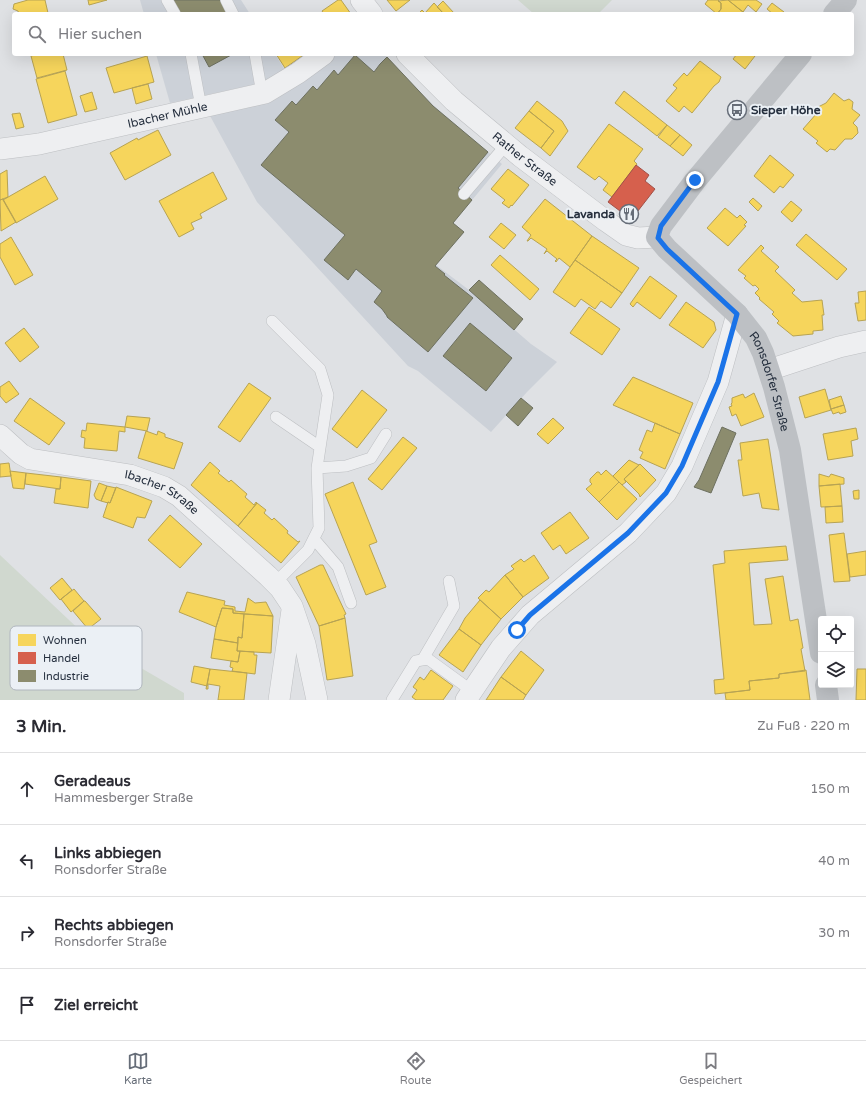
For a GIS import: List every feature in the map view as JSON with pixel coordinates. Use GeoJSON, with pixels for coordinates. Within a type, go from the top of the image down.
{"type":"FeatureCollection","features":[{"type":"Feature","properties":{"kind":"main road"},"geometry":{"type":"LineString","coordinates":[[836,12],[846,0]]}},
{"type":"Feature","properties":{"kind":"main road"},"geometry":{"type":"LineString","coordinates":[[658,238],[661,226],[695,180],[799,56]]}},
{"type":"Feature","properties":{"kind":"main road","name":"Ronsdorfer Straße"},"geometry":{"type":"LineString","coordinates":[[658,238],[667,249],[737,314],[756,338],[763,352],[790,450],[821,652]]}},
{"type":"Feature","properties":{"kind":"main road"},"geometry":{"type":"LineString","coordinates":[[826,688],[828,700]]}},
{"type":"Feature","properties":{"kind":"street"},"geometry":{"type":"LineString","coordinates":[[361,0],[370,12]]}},
{"type":"Feature","properties":{"kind":"street","name":"Ibacher Mühle"},"geometry":{"type":"LineString","coordinates":[[0,150],[39,144],[262,94],[298,73],[321,56]]}},
{"type":"Feature","properties":{"kind":"street","name":"Rather Straße"},"geometry":{"type":"LineString","coordinates":[[410,56],[454,101],[506,145],[606,221],[626,235],[638,238],[658,238]]}},
{"type":"Feature","properties":{"kind":"street"},"geometry":{"type":"LineString","coordinates":[[469,696],[501,648],[530,615],[628,533],[666,493],[682,466],[718,382],[737,314]]}},
{"type":"Feature","properties":{"kind":"street"},"geometry":{"type":"LineString","coordinates":[[769,370],[839,347],[866,341]]}},
{"type":"Feature","properties":{"kind":"street","name":"Ibacher Straße"},"geometry":{"type":"LineString","coordinates":[[0,435],[21,454],[30,459],[130,475],[164,488],[179,496],[275,583],[292,606],[305,644],[316,700]]}},
{"type":"Feature","properties":{"kind":"street"},"geometry":{"type":"LineString","coordinates":[[279,700],[292,606]]}},
{"type":"Feature","properties":{"kind":"lane"},"geometry":{"type":"LineString","coordinates":[[167,0],[174,12]]}},
{"type":"Feature","properties":{"kind":"lane"},"geometry":{"type":"LineString","coordinates":[[226,0],[233,12]]}},
{"type":"Feature","properties":{"kind":"lane"},"geometry":{"type":"LineString","coordinates":[[191,56],[201,107]]}},
{"type":"Feature","properties":{"kind":"lane"},"geometry":{"type":"LineString","coordinates":[[255,56],[262,94]]}},
{"type":"Feature","properties":{"kind":"lane"},"geometry":{"type":"LineString","coordinates":[[464,194],[506,145]]}},
{"type":"Feature","properties":{"kind":"lane"},"geometry":{"type":"LineString","coordinates":[[272,322],[320,369],[328,395],[317,468],[319,528],[308,550],[275,583]]}},
{"type":"Feature","properties":{"kind":"lane"},"geometry":{"type":"LineString","coordinates":[[276,417],[320,447]]}},
{"type":"Feature","properties":{"kind":"lane"},"geometry":{"type":"LineString","coordinates":[[317,468],[346,466],[371,458],[386,434]]}},
{"type":"Feature","properties":{"kind":"lane"},"geometry":{"type":"LineString","coordinates":[[314,539],[338,567],[351,603]]}},
{"type":"Feature","properties":{"kind":"lane"},"geometry":{"type":"LineString","coordinates":[[423,660],[454,606],[449,581]]}},
{"type":"Feature","properties":{"kind":"lane"},"geometry":{"type":"LineString","coordinates":[[392,700],[416,661],[428,659],[469,696]]}},
{"type":"Feature","properties":{"kind":"shaded area"},"geometry":{"type":"Polygon","coordinates":[[[140,0],[241,0],[249,12],[143,12],[140,0]]]}},
{"type":"Feature","properties":{"kind":"shaded area"},"geometry":{"type":"Polygon","coordinates":[[[518,0],[612,0],[600,12],[532,12],[518,0]]]}},
{"type":"Feature","properties":{"kind":"shaded area"},"geometry":{"type":"Polygon","coordinates":[[[157,56],[276,56],[285,70],[260,83],[170,103],[157,56]]]}},
{"type":"Feature","properties":{"kind":"shaded area"},"geometry":{"type":"Polygon","coordinates":[[[335,56],[386,56],[433,105],[502,164],[453,223],[464,232],[436,265],[469,290],[531,344],[557,362],[527,392],[491,432],[418,371],[408,366],[257,202],[209,114],[296,85],[335,56]]]}},
{"type":"Feature","properties":{"kind":"shaded area"},"geometry":{"type":"Polygon","coordinates":[[[0,555],[75,626],[10,626],[10,690],[142,690],[142,669],[184,693],[184,700],[0,700],[0,555]]]}},
{"type":"Feature","properties":{"kind":"building: Wohnen"},"geometry":{"type":"Polygon","coordinates":[[[28,0],[45,0],[48,12],[18,12],[13,9],[14,4],[28,0]]]}},
{"type":"Feature","properties":{"kind":"building: Wohnen"},"geometry":{"type":"Polygon","coordinates":[[[88,0],[107,0],[89,5],[88,0]]]}},
{"type":"Feature","properties":{"kind":"building: Wohnen"},"geometry":{"type":"Polygon","coordinates":[[[338,0],[341,0],[350,12],[323,12],[338,0]]]}},
{"type":"Feature","properties":{"kind":"building: Wohnen"},"geometry":{"type":"Polygon","coordinates":[[[387,0],[410,0],[396,11],[387,0]]]}},
{"type":"Feature","properties":{"kind":"building: Wohnen"},"geometry":{"type":"Polygon","coordinates":[[[708,0],[718,0],[721,3],[721,9],[719,12],[715,12],[705,4],[708,0]]]}},
{"type":"Feature","properties":{"kind":"building: Wohnen"},"geometry":{"type":"Polygon","coordinates":[[[728,0],[756,0],[762,4],[756,12],[748,5],[743,12],[728,0]]]}},
{"type":"Feature","properties":{"kind":"building: Wohnen"},"geometry":{"type":"Polygon","coordinates":[[[728,0],[743,12],[719,12],[721,9],[721,3],[718,1],[728,0]]]}},
{"type":"Feature","properties":{"kind":"building: Wohnen"},"geometry":{"type":"Polygon","coordinates":[[[443,1],[453,12],[442,12],[437,7],[443,1]]]}},
{"type":"Feature","properties":{"kind":"building: Wohnen"},"geometry":{"type":"Polygon","coordinates":[[[434,3],[442,12],[426,12],[434,3]]]}},
{"type":"Feature","properties":{"kind":"building: Wohnen"},"geometry":{"type":"Polygon","coordinates":[[[772,3],[784,12],[771,12],[767,9],[772,3]]]}},
{"type":"Feature","properties":{"kind":"building: Wohnen"},"geometry":{"type":"Polygon","coordinates":[[[31,56],[64,56],[67,70],[37,78],[31,56]]]}},
{"type":"Feature","properties":{"kind":"building: Wohnen"},"geometry":{"type":"Polygon","coordinates":[[[147,56],[154,82],[114,93],[106,68],[147,56]]]}},
{"type":"Feature","properties":{"kind":"building: Wohnen"},"geometry":{"type":"Polygon","coordinates":[[[277,56],[302,56],[285,68],[277,56]]]}},
{"type":"Feature","properties":{"kind":"building: Wohnen"},"geometry":{"type":"Polygon","coordinates":[[[735,56],[755,56],[745,69],[733,59],[735,56]]]}},
{"type":"Feature","properties":{"kind":"building: Wohnen"},"geometry":{"type":"Polygon","coordinates":[[[700,61],[721,77],[719,82],[692,113],[684,106],[679,112],[666,101],[677,88],[673,85],[684,73],[687,76],[700,61]]]}},
{"type":"Feature","properties":{"kind":"building: Wohnen"},"geometry":{"type":"Polygon","coordinates":[[[65,71],[77,115],[48,123],[36,79],[65,71]]]}},
{"type":"Feature","properties":{"kind":"building: Wohnen"},"geometry":{"type":"Polygon","coordinates":[[[148,84],[152,99],[136,104],[132,88],[148,84]]]}},
{"type":"Feature","properties":{"kind":"building: Wohnen"},"geometry":{"type":"Polygon","coordinates":[[[624,91],[667,125],[657,136],[615,103],[624,91]]]}},
{"type":"Feature","properties":{"kind":"building: Wohnen"},"geometry":{"type":"Polygon","coordinates":[[[92,92],[97,109],[85,112],[80,96],[92,92]]]}},
{"type":"Feature","properties":{"kind":"building: Wohnen"},"geometry":{"type":"Polygon","coordinates":[[[834,93],[844,101],[849,99],[853,102],[852,109],[860,115],[853,123],[857,127],[858,133],[852,139],[845,139],[835,150],[830,149],[827,152],[816,143],[818,141],[803,129],[817,113],[818,107],[826,103],[834,93]]]}},
{"type":"Feature","properties":{"kind":"building: Wohnen"},"geometry":{"type":"Polygon","coordinates":[[[537,101],[562,121],[568,131],[550,156],[541,148],[554,131],[529,111],[537,101]]]}},
{"type":"Feature","properties":{"kind":"building: Wohnen"},"geometry":{"type":"Polygon","coordinates":[[[529,111],[554,131],[541,148],[515,128],[529,111]]]}},
{"type":"Feature","properties":{"kind":"building: Wohnen"},"geometry":{"type":"Polygon","coordinates":[[[20,113],[24,127],[16,129],[12,114],[20,113]]]}},
{"type":"Feature","properties":{"kind":"building: Wohnen"},"geometry":{"type":"Polygon","coordinates":[[[609,124],[643,149],[634,161],[637,164],[612,197],[603,190],[608,183],[599,176],[595,180],[577,167],[609,124]]]}},
{"type":"Feature","properties":{"kind":"building: Wohnen"},"geometry":{"type":"Polygon","coordinates":[[[667,125],[680,135],[670,146],[658,137],[667,125]]]}},
{"type":"Feature","properties":{"kind":"building: Wohnen"},"geometry":{"type":"Polygon","coordinates":[[[158,130],[171,155],[125,180],[110,153],[137,138],[138,140],[158,130]]]}},
{"type":"Feature","properties":{"kind":"building: Wohnen"},"geometry":{"type":"Polygon","coordinates":[[[680,135],[692,145],[683,156],[670,146],[680,135]]]}},
{"type":"Feature","properties":{"kind":"building: Wohnen"},"geometry":{"type":"Polygon","coordinates":[[[770,155],[794,175],[783,188],[780,186],[774,193],[754,176],[770,155]]]}},
{"type":"Feature","properties":{"kind":"building: Wohnen"},"geometry":{"type":"Polygon","coordinates":[[[508,169],[529,185],[509,208],[502,203],[505,200],[491,189],[508,169]]]}},
{"type":"Feature","properties":{"kind":"building: Wohnen"},"geometry":{"type":"Polygon","coordinates":[[[7,170],[8,197],[0,200],[0,174],[7,170]]]}},
{"type":"Feature","properties":{"kind":"building: Wohnen"},"geometry":{"type":"Polygon","coordinates":[[[213,172],[227,199],[200,214],[202,218],[191,223],[194,229],[179,237],[159,201],[213,172]]]}},
{"type":"Feature","properties":{"kind":"building: Wohnen"},"geometry":{"type":"Polygon","coordinates":[[[45,176],[58,199],[16,223],[3,200],[45,176]]]}},
{"type":"Feature","properties":{"kind":"building: Wohnen"},"geometry":{"type":"Polygon","coordinates":[[[753,198],[762,206],[758,211],[749,202],[753,198]]]}},
{"type":"Feature","properties":{"kind":"building: Wohnen"},"geometry":{"type":"Polygon","coordinates":[[[3,199],[16,222],[1,231],[0,200],[3,199]]]}},
{"type":"Feature","properties":{"kind":"building: Wohnen"},"geometry":{"type":"Polygon","coordinates":[[[545,199],[592,236],[570,267],[559,258],[556,262],[555,261],[557,259],[547,251],[544,254],[547,249],[531,238],[527,241],[531,235],[522,227],[545,199]]]}},
{"type":"Feature","properties":{"kind":"building: Wohnen"},"geometry":{"type":"Polygon","coordinates":[[[791,201],[802,210],[792,222],[781,212],[791,201]]]}},
{"type":"Feature","properties":{"kind":"building: Wohnen"},"geometry":{"type":"Polygon","coordinates":[[[725,208],[737,218],[740,215],[747,222],[744,225],[746,226],[728,246],[707,228],[725,208]]]}},
{"type":"Feature","properties":{"kind":"building: Wohnen"},"geometry":{"type":"Polygon","coordinates":[[[501,223],[516,235],[504,249],[489,237],[501,223]]]}},
{"type":"Feature","properties":{"kind":"building: Wohnen"},"geometry":{"type":"Polygon","coordinates":[[[806,234],[847,269],[837,280],[796,245],[806,234]]]}},
{"type":"Feature","properties":{"kind":"building: Wohnen"},"geometry":{"type":"Polygon","coordinates":[[[592,236],[639,268],[622,293],[575,260],[592,236]]]}},
{"type":"Feature","properties":{"kind":"building: Wohnen"},"geometry":{"type":"Polygon","coordinates":[[[11,237],[33,275],[15,285],[0,257],[0,244],[11,237]]]}},
{"type":"Feature","properties":{"kind":"building: Wohnen"},"geometry":{"type":"Polygon","coordinates":[[[761,245],[764,248],[761,251],[779,267],[775,271],[795,290],[792,293],[802,302],[822,300],[824,315],[822,315],[823,330],[813,331],[813,334],[793,336],[777,323],[779,321],[772,314],[774,312],[759,299],[760,298],[755,293],[759,289],[744,278],[746,276],[738,270],[761,245]]]}},
{"type":"Feature","properties":{"kind":"building: Wohnen"},"geometry":{"type":"Polygon","coordinates":[[[500,255],[539,289],[530,300],[491,265],[500,255]]]}},
{"type":"Feature","properties":{"kind":"building: Wohnen"},"geometry":{"type":"Polygon","coordinates":[[[575,260],[622,293],[611,308],[601,301],[595,309],[581,299],[575,307],[553,292],[575,260]]]}},
{"type":"Feature","properties":{"kind":"building: Wohnen"},"geometry":{"type":"Polygon","coordinates":[[[650,276],[677,296],[660,319],[637,302],[633,307],[630,304],[650,276]]]}},
{"type":"Feature","properties":{"kind":"building: Wohnen"},"geometry":{"type":"Polygon","coordinates":[[[866,291],[866,320],[858,321],[855,303],[859,303],[858,292],[866,291]]]}},
{"type":"Feature","properties":{"kind":"building: Wohnen"},"geometry":{"type":"Polygon","coordinates":[[[686,302],[714,322],[716,330],[703,348],[669,325],[686,302]]]}},
{"type":"Feature","properties":{"kind":"building: Wohnen"},"geometry":{"type":"Polygon","coordinates":[[[589,307],[620,329],[602,355],[570,333],[589,307]]]}},
{"type":"Feature","properties":{"kind":"building: Wohnen"},"geometry":{"type":"Polygon","coordinates":[[[24,328],[39,347],[20,362],[5,343],[24,328]]]}},
{"type":"Feature","properties":{"kind":"building: Wohnen"},"geometry":{"type":"Polygon","coordinates":[[[633,377],[693,403],[680,434],[613,405],[633,377]]]}},
{"type":"Feature","properties":{"kind":"building: Wohnen"},"geometry":{"type":"Polygon","coordinates":[[[9,381],[19,394],[6,403],[0,396],[0,387],[9,381]]]}},
{"type":"Feature","properties":{"kind":"building: Wohnen"},"geometry":{"type":"Polygon","coordinates":[[[249,383],[271,398],[240,442],[218,427],[249,383]]]}},
{"type":"Feature","properties":{"kind":"building: Wohnen"},"geometry":{"type":"Polygon","coordinates":[[[825,389],[831,410],[805,418],[799,397],[825,389]]]}},
{"type":"Feature","properties":{"kind":"building: Wohnen"},"geometry":{"type":"Polygon","coordinates":[[[362,390],[387,410],[357,448],[332,429],[362,390]]]}},
{"type":"Feature","properties":{"kind":"building: Wohnen"},"geometry":{"type":"Polygon","coordinates":[[[754,393],[764,417],[741,426],[736,414],[732,416],[729,407],[732,406],[732,398],[743,394],[745,398],[754,393]]]}},
{"type":"Feature","properties":{"kind":"building: Wohnen"},"geometry":{"type":"Polygon","coordinates":[[[841,396],[844,405],[831,409],[829,400],[841,396]]]}},
{"type":"Feature","properties":{"kind":"building: Wohnen"},"geometry":{"type":"Polygon","coordinates":[[[30,398],[65,423],[49,445],[14,421],[30,398]]]}},
{"type":"Feature","properties":{"kind":"building: Wohnen"},"geometry":{"type":"Polygon","coordinates":[[[844,405],[846,412],[833,414],[831,409],[844,405]]]}},
{"type":"Feature","properties":{"kind":"building: Wohnen"},"geometry":{"type":"Polygon","coordinates":[[[127,416],[150,418],[147,431],[125,427],[127,416]]]}},
{"type":"Feature","properties":{"kind":"building: Wohnen"},"geometry":{"type":"Polygon","coordinates":[[[553,418],[564,428],[548,444],[537,434],[553,418]]]}},
{"type":"Feature","properties":{"kind":"building: Wohnen"},"geometry":{"type":"Polygon","coordinates":[[[87,423],[125,427],[125,432],[119,431],[117,451],[84,448],[85,438],[81,437],[82,430],[86,431],[87,423]]]}},
{"type":"Feature","properties":{"kind":"building: Wohnen"},"geometry":{"type":"Polygon","coordinates":[[[655,423],[680,434],[665,469],[640,458],[643,452],[639,450],[647,430],[652,432],[655,423]]]}},
{"type":"Feature","properties":{"kind":"building: Wohnen"},"geometry":{"type":"Polygon","coordinates":[[[856,428],[858,439],[851,441],[853,456],[828,460],[823,434],[856,428]]]}},
{"type":"Feature","properties":{"kind":"building: Wohnen"},"geometry":{"type":"Polygon","coordinates":[[[146,431],[157,435],[158,431],[165,434],[165,437],[183,443],[174,469],[138,458],[146,431]]]}},
{"type":"Feature","properties":{"kind":"building: Wohnen"},"geometry":{"type":"Polygon","coordinates":[[[403,437],[417,448],[382,490],[368,479],[403,437]]]}},
{"type":"Feature","properties":{"kind":"building: Wohnen"},"geometry":{"type":"Polygon","coordinates":[[[768,439],[779,510],[762,508],[759,493],[743,496],[738,460],[742,460],[740,443],[768,439]]]}},
{"type":"Feature","properties":{"kind":"building: Wohnen"},"geometry":{"type":"Polygon","coordinates":[[[629,460],[639,465],[624,479],[626,482],[622,485],[613,476],[629,460]]]}},
{"type":"Feature","properties":{"kind":"building: Wohnen"},"geometry":{"type":"Polygon","coordinates":[[[210,462],[220,471],[218,473],[229,482],[231,480],[247,494],[245,497],[254,505],[256,502],[257,503],[238,526],[191,485],[210,462]]]}},
{"type":"Feature","properties":{"kind":"building: Wohnen"},"geometry":{"type":"Polygon","coordinates":[[[9,463],[11,476],[0,477],[0,464],[9,463]]]}},
{"type":"Feature","properties":{"kind":"building: Wohnen"},"geometry":{"type":"Polygon","coordinates":[[[640,464],[656,480],[640,497],[639,494],[624,479],[640,464]]]}},
{"type":"Feature","properties":{"kind":"building: Wohnen"},"geometry":{"type":"Polygon","coordinates":[[[606,470],[619,482],[599,502],[586,489],[592,484],[590,479],[597,472],[601,475],[606,470]]]}},
{"type":"Feature","properties":{"kind":"building: Wohnen"},"geometry":{"type":"Polygon","coordinates":[[[10,471],[26,473],[24,489],[13,488],[10,471]]]}},
{"type":"Feature","properties":{"kind":"building: Wohnen"},"geometry":{"type":"Polygon","coordinates":[[[26,473],[61,477],[60,489],[25,484],[26,473]]]}},
{"type":"Feature","properties":{"kind":"building: Wohnen"},"geometry":{"type":"Polygon","coordinates":[[[819,474],[829,477],[831,474],[844,478],[844,484],[819,486],[819,474]]]}},
{"type":"Feature","properties":{"kind":"building: Wohnen"},"geometry":{"type":"Polygon","coordinates":[[[61,477],[91,481],[88,508],[54,503],[56,489],[60,489],[61,477]]]}},
{"type":"Feature","properties":{"kind":"building: Wohnen"},"geometry":{"type":"Polygon","coordinates":[[[353,482],[377,542],[369,545],[386,587],[366,595],[325,494],[353,482]]]}},
{"type":"Feature","properties":{"kind":"building: Wohnen"},"geometry":{"type":"Polygon","coordinates":[[[619,482],[637,499],[617,520],[599,502],[619,482]]]}},
{"type":"Feature","properties":{"kind":"building: Wohnen"},"geometry":{"type":"Polygon","coordinates":[[[99,483],[107,486],[101,501],[96,499],[94,495],[99,483]]]}},
{"type":"Feature","properties":{"kind":"building: Wohnen"},"geometry":{"type":"Polygon","coordinates":[[[840,484],[842,506],[821,507],[819,486],[840,484]]]}},
{"type":"Feature","properties":{"kind":"building: Wohnen"},"geometry":{"type":"Polygon","coordinates":[[[107,486],[116,488],[110,503],[101,501],[107,486]]]}},
{"type":"Feature","properties":{"kind":"building: Wohnen"},"geometry":{"type":"Polygon","coordinates":[[[116,487],[152,501],[145,518],[137,517],[133,528],[103,517],[108,502],[110,503],[116,487]]]}},
{"type":"Feature","properties":{"kind":"building: Wohnen"},"geometry":{"type":"Polygon","coordinates":[[[859,490],[859,499],[854,499],[853,491],[859,490]]]}},
{"type":"Feature","properties":{"kind":"building: Wohnen"},"geometry":{"type":"Polygon","coordinates":[[[257,503],[266,510],[264,513],[272,520],[274,518],[288,531],[287,533],[298,542],[300,541],[281,563],[238,526],[257,503]]]}},
{"type":"Feature","properties":{"kind":"building: Wohnen"},"geometry":{"type":"Polygon","coordinates":[[[842,506],[843,522],[826,523],[825,507],[842,506]]]}},
{"type":"Feature","properties":{"kind":"building: Wohnen"},"geometry":{"type":"Polygon","coordinates":[[[570,512],[589,538],[566,554],[560,545],[553,550],[541,533],[570,512]]]}},
{"type":"Feature","properties":{"kind":"building: Wohnen"},"geometry":{"type":"Polygon","coordinates":[[[170,515],[202,544],[180,568],[148,540],[170,515]]]}},
{"type":"Feature","properties":{"kind":"building: Wohnen"},"geometry":{"type":"Polygon","coordinates":[[[844,533],[850,581],[834,582],[829,535],[844,533]]]}},
{"type":"Feature","properties":{"kind":"building: Wohnen"},"geometry":{"type":"Polygon","coordinates":[[[786,546],[788,560],[749,563],[754,625],[772,624],[765,579],[783,576],[790,621],[798,619],[805,671],[779,674],[779,678],[749,681],[750,690],[715,694],[714,680],[724,679],[713,565],[725,563],[724,551],[786,546]]]}},
{"type":"Feature","properties":{"kind":"building: Wohnen"},"geometry":{"type":"Polygon","coordinates":[[[866,551],[866,575],[850,577],[847,554],[866,551]]]}},
{"type":"Feature","properties":{"kind":"building: Wohnen"},"geometry":{"type":"Polygon","coordinates":[[[534,555],[549,578],[523,597],[505,575],[514,569],[511,566],[521,559],[524,562],[534,555]]]}},
{"type":"Feature","properties":{"kind":"building: Wohnen"},"geometry":{"type":"Polygon","coordinates":[[[320,565],[323,565],[346,614],[344,615],[345,618],[319,626],[296,577],[320,565]]]}},
{"type":"Feature","properties":{"kind":"building: Wohnen"},"geometry":{"type":"Polygon","coordinates":[[[505,575],[523,597],[501,619],[478,598],[486,590],[489,592],[505,575]]]}},
{"type":"Feature","properties":{"kind":"building: Wohnen"},"geometry":{"type":"Polygon","coordinates":[[[62,578],[72,590],[60,600],[50,588],[62,578]]]}},
{"type":"Feature","properties":{"kind":"building: Wohnen"},"geometry":{"type":"Polygon","coordinates":[[[74,589],[84,601],[71,612],[61,599],[74,589]]]}},
{"type":"Feature","properties":{"kind":"building: Wohnen"},"geometry":{"type":"Polygon","coordinates":[[[187,592],[225,601],[224,605],[235,607],[235,611],[245,612],[248,598],[255,603],[266,602],[273,616],[233,613],[233,609],[222,608],[216,627],[179,612],[187,592]]]}},
{"type":"Feature","properties":{"kind":"building: Wohnen"},"geometry":{"type":"Polygon","coordinates":[[[480,600],[501,619],[481,645],[459,629],[465,618],[480,600]]]}},
{"type":"Feature","properties":{"kind":"building: Wohnen"},"geometry":{"type":"Polygon","coordinates":[[[85,601],[101,619],[92,626],[86,626],[73,611],[85,601]]]}},
{"type":"Feature","properties":{"kind":"building: Wohnen"},"geometry":{"type":"Polygon","coordinates":[[[222,608],[233,609],[233,613],[244,614],[242,638],[238,637],[238,643],[214,639],[222,608]]]}},
{"type":"Feature","properties":{"kind":"building: Wohnen"},"geometry":{"type":"Polygon","coordinates":[[[244,614],[273,616],[271,653],[237,651],[238,637],[242,638],[244,614]]]}},
{"type":"Feature","properties":{"kind":"building: Wohnen"},"geometry":{"type":"Polygon","coordinates":[[[345,618],[353,676],[327,680],[319,626],[345,618]]]}},
{"type":"Feature","properties":{"kind":"building: Wohnen"},"geometry":{"type":"Polygon","coordinates":[[[459,629],[481,645],[463,672],[439,655],[459,629]]]}},
{"type":"Feature","properties":{"kind":"building: Wohnen"},"geometry":{"type":"Polygon","coordinates":[[[214,639],[238,643],[237,651],[240,651],[238,662],[211,658],[214,639]]]}},
{"type":"Feature","properties":{"kind":"building: Wohnen"},"geometry":{"type":"Polygon","coordinates":[[[240,651],[254,652],[254,655],[257,655],[255,674],[232,671],[233,668],[230,667],[231,661],[238,662],[240,651]]]}},
{"type":"Feature","properties":{"kind":"building: Wohnen"},"geometry":{"type":"Polygon","coordinates":[[[521,651],[544,670],[526,695],[501,677],[521,651]]]}},
{"type":"Feature","properties":{"kind":"building: Wohnen"},"geometry":{"type":"Polygon","coordinates":[[[194,666],[210,669],[207,686],[191,682],[194,666]]]}},
{"type":"Feature","properties":{"kind":"building: Wohnen"},"geometry":{"type":"Polygon","coordinates":[[[210,669],[247,673],[244,700],[218,700],[220,686],[208,684],[208,689],[206,689],[210,669]]]}},
{"type":"Feature","properties":{"kind":"building: Wohnen"},"geometry":{"type":"Polygon","coordinates":[[[857,669],[866,669],[866,700],[856,700],[857,669]]]}},
{"type":"Feature","properties":{"kind":"building: Wohnen"},"geometry":{"type":"Polygon","coordinates":[[[431,670],[453,686],[443,700],[416,700],[412,697],[417,690],[413,687],[420,677],[424,680],[431,670]]]}},
{"type":"Feature","properties":{"kind":"building: Wohnen"},"geometry":{"type":"Polygon","coordinates":[[[806,670],[810,700],[726,700],[725,693],[750,690],[749,681],[779,678],[779,674],[806,670]]]}},
{"type":"Feature","properties":{"kind":"building: Wohnen"},"geometry":{"type":"Polygon","coordinates":[[[501,677],[526,695],[523,700],[486,700],[501,677]]]}},
{"type":"Feature","properties":{"kind":"building: Handel"},"geometry":{"type":"Polygon","coordinates":[[[636,165],[649,175],[645,181],[655,189],[634,216],[628,217],[608,202],[636,165]]]}},
{"type":"Feature","properties":{"kind":"building: Industrie"},"geometry":{"type":"Polygon","coordinates":[[[173,0],[220,0],[227,12],[179,12],[173,0]]]}},
{"type":"Feature","properties":{"kind":"building: Industrie"},"geometry":{"type":"Polygon","coordinates":[[[203,56],[229,56],[209,67],[203,56]]]}},
{"type":"Feature","properties":{"kind":"building: Industrie"},"geometry":{"type":"Polygon","coordinates":[[[354,56],[356,56],[374,72],[387,57],[433,106],[488,152],[458,188],[472,200],[453,223],[464,232],[435,266],[473,298],[428,352],[387,317],[382,309],[374,302],[382,291],[356,269],[348,280],[324,260],[345,235],[261,165],[289,132],[275,120],[292,101],[296,105],[313,86],[317,90],[334,70],[338,75],[354,56]]]}},
{"type":"Feature","properties":{"kind":"building: Industrie"},"geometry":{"type":"Polygon","coordinates":[[[479,280],[523,319],[514,330],[469,290],[479,280]]]}},
{"type":"Feature","properties":{"kind":"building: Industrie"},"geometry":{"type":"Polygon","coordinates":[[[470,323],[512,358],[486,391],[443,356],[470,323]]]}},
{"type":"Feature","properties":{"kind":"building: Industrie"},"geometry":{"type":"Polygon","coordinates":[[[521,398],[533,408],[518,426],[506,415],[521,398]]]}},
{"type":"Feature","properties":{"kind":"building: Industrie"},"geometry":{"type":"Polygon","coordinates":[[[722,427],[736,433],[711,493],[694,487],[699,480],[722,427]]]}},
{"type":"Feature","properties":{"kind":"place","name":"Sieper Höhe"},"geometry":{"type":"Point","coordinates":[737,110]}},
{"type":"Feature","properties":{"kind":"place","name":"Lavanda"},"geometry":{"type":"Point","coordinates":[629,214]}},
{"type":"Feature","properties":{"kind":"route"},"geometry":{"type":"LineString","coordinates":[[517,630],[530,615],[628,533],[666,493],[682,466],[718,382],[737,314],[667,249],[658,238],[661,226],[695,180]]}}]}
